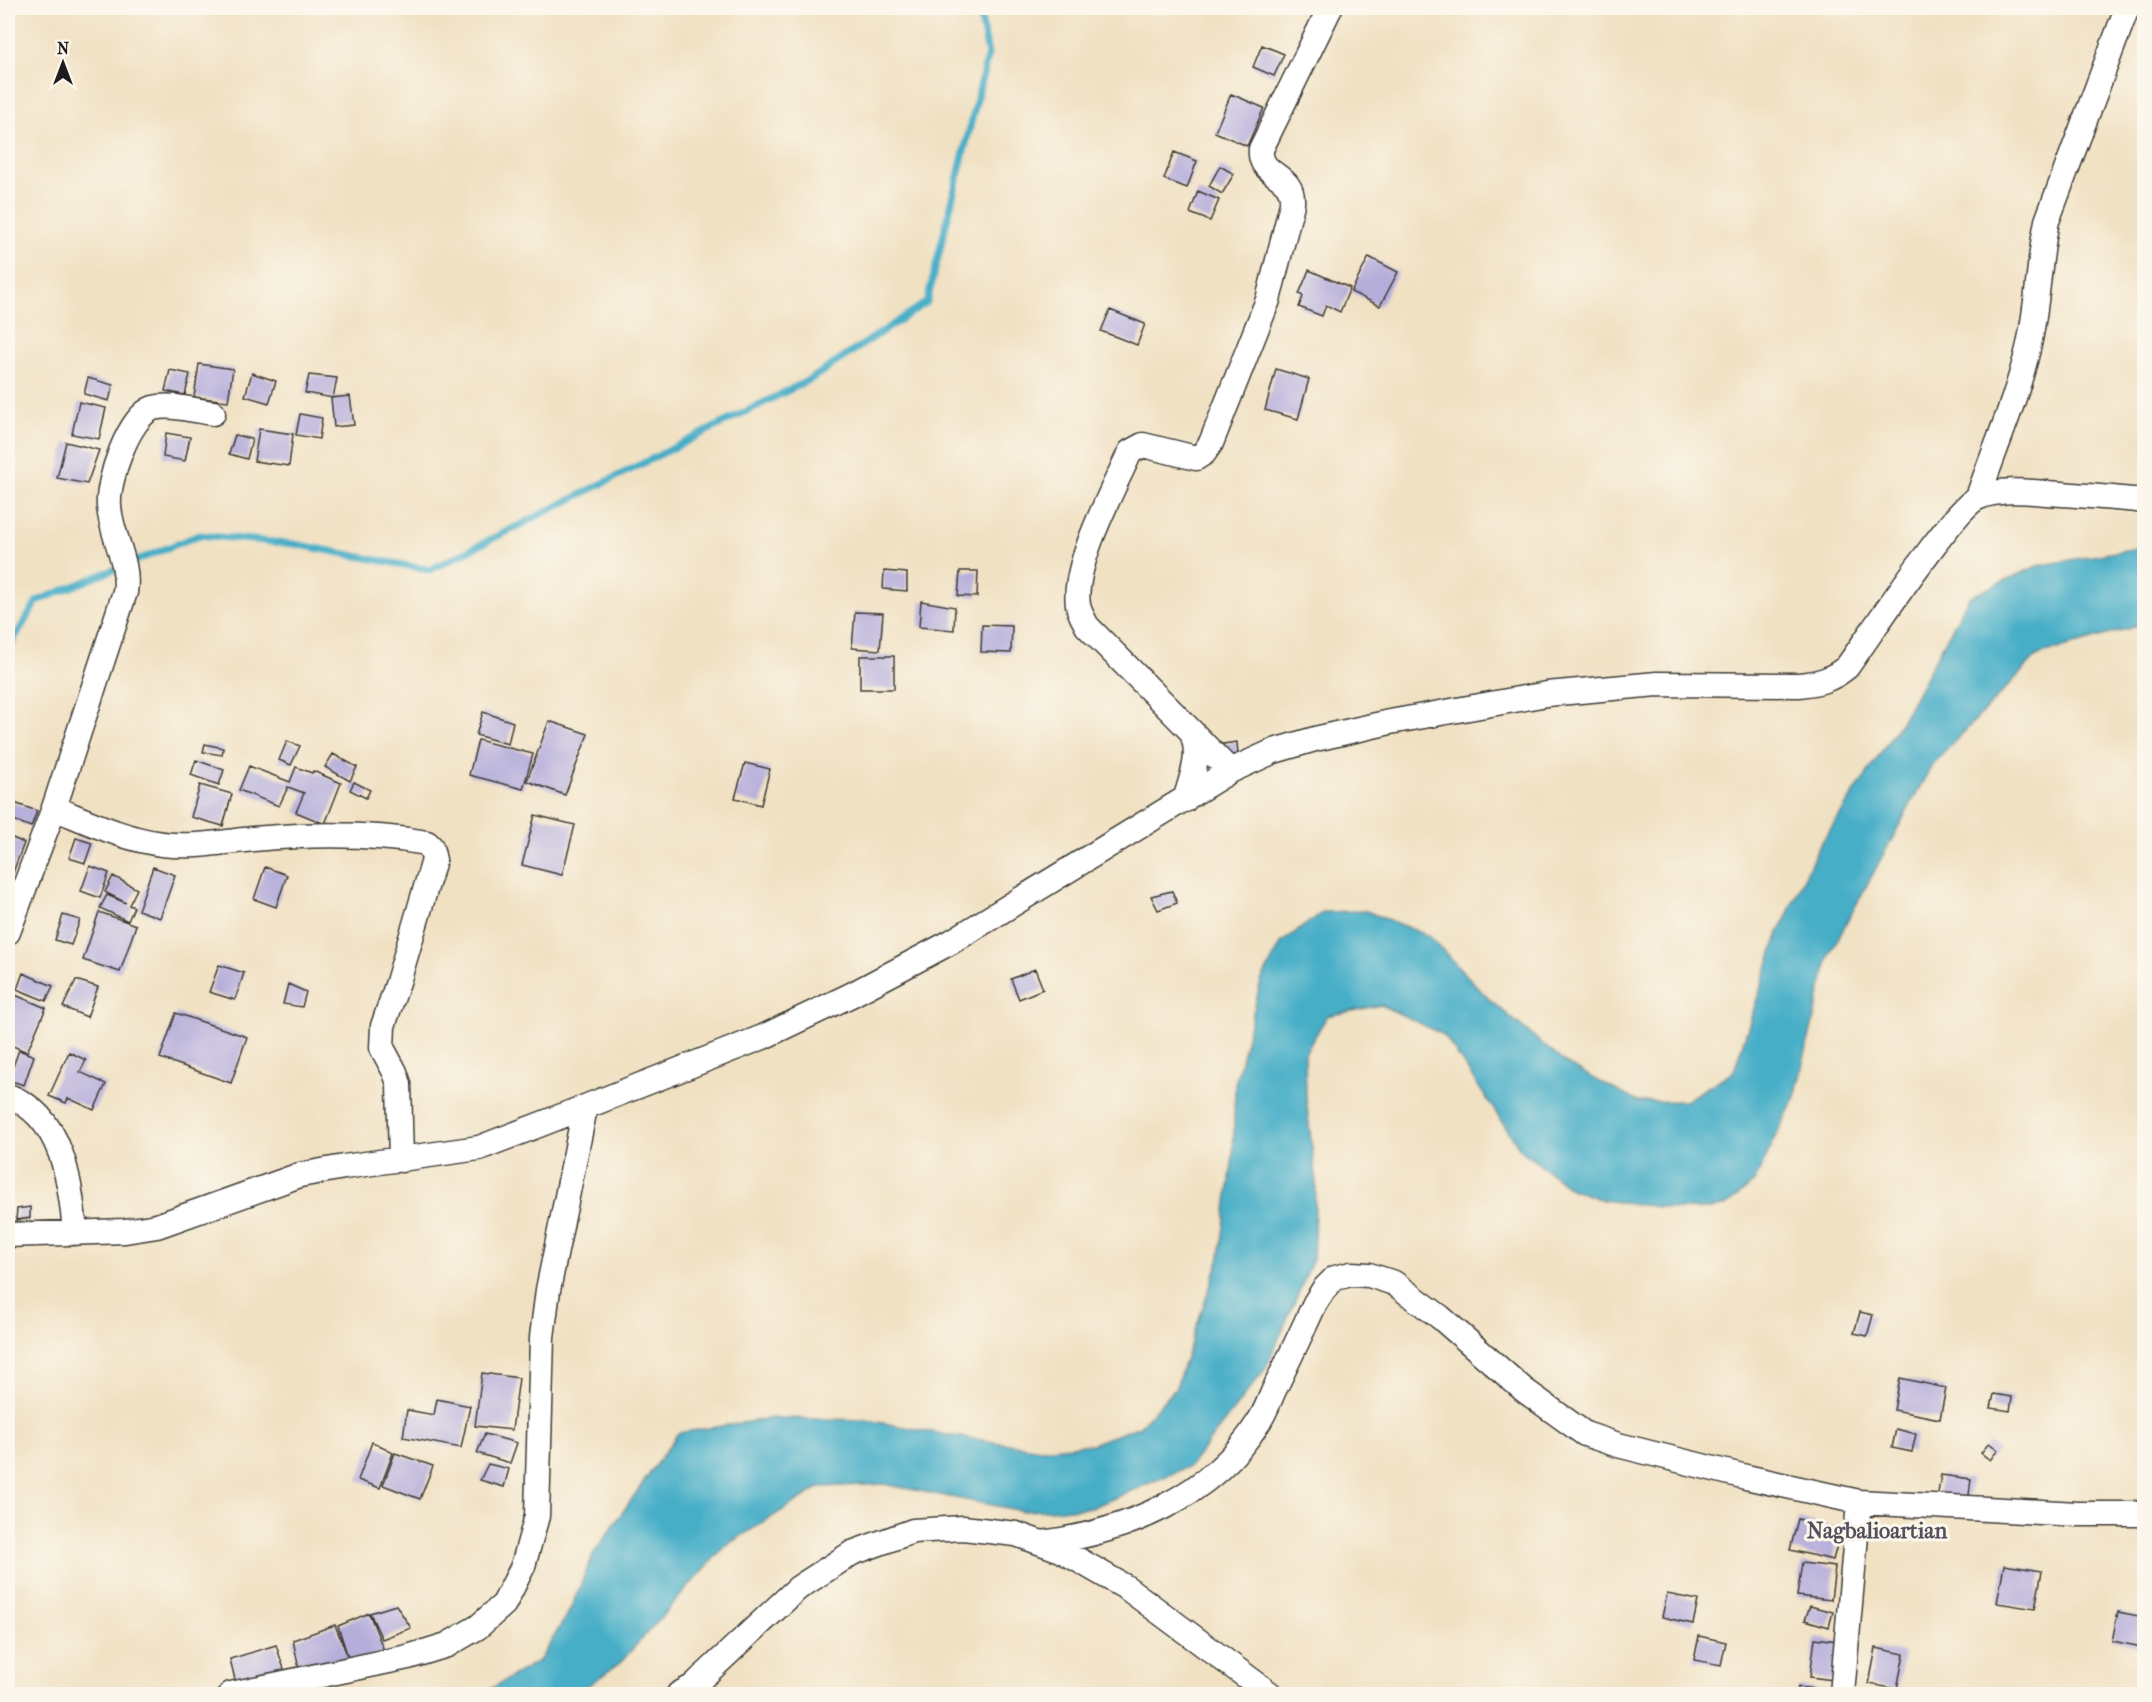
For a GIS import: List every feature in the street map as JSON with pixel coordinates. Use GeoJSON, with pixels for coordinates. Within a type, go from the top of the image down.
{"type":"FeatureCollection","features":[{"type":"Feature","properties":{"kind":"street"},"geometry":{"type":"LineString","coordinates":[[1230,771],[1087,626],[1078,607],[1077,583],[1085,556],[1130,452],[1143,445],[1196,458],[1204,453],[1211,443],[1268,300],[1292,204],[1292,190],[1268,169],[1261,156],[1261,149],[1330,8]]}},
{"type":"Feature","properties":{"kind":"street"},"geometry":{"type":"LineString","coordinates":[[8,1235],[125,1231],[157,1226],[300,1175],[479,1148],[585,1108],[763,1037],[851,995],[951,942],[1230,771],[1274,751],[1390,722],[1547,694],[1657,684],[1799,685],[1820,683],[1834,678],[1847,667],[1956,517],[1978,497],[2019,384],[2036,307],[2047,222],[2127,8]]}},
{"type":"Feature","properties":{"kind":"street"},"geometry":{"type":"LineString","coordinates":[[8,932],[54,808],[125,592],[127,572],[111,522],[109,506],[114,474],[127,437],[135,422],[144,412],[152,409],[165,406],[213,413]]}},
{"type":"Feature","properties":{"kind":"street"},"geometry":{"type":"LineString","coordinates":[[1978,497],[2003,492],[2031,492],[2145,501]]}},
{"type":"Feature","properties":{"kind":"street"},"geometry":{"type":"LineString","coordinates":[[1185,800],[1196,763],[1195,741],[1191,731]]}},
{"type":"Feature","properties":{"kind":"street"},"geometry":{"type":"LineString","coordinates":[[54,808],[106,830],[138,840],[164,844],[188,845],[277,838],[382,837],[427,843],[431,847],[434,860],[382,1032],[382,1048],[399,1083],[401,1160]]}},
{"type":"Feature","properties":{"kind":"street"},"geometry":{"type":"LineString","coordinates":[[8,1096],[27,1105],[45,1121],[68,1178],[75,1233]]}},
{"type":"Feature","properties":{"kind":"street"},"geometry":{"type":"LineString","coordinates":[[231,1695],[408,1658],[447,1645],[478,1627],[504,1604],[523,1566],[537,1516],[542,1337],[548,1290],[585,1108]]}},
{"type":"Feature","properties":{"kind":"street"},"geometry":{"type":"LineString","coordinates":[[1042,1543],[1095,1534],[1124,1525],[1194,1490],[1226,1464],[1258,1422],[1315,1303],[1324,1289],[1335,1278],[1352,1274],[1369,1275],[1394,1283],[1440,1317],[1524,1390],[1585,1434],[1618,1445],[1859,1502],[2065,1514],[2145,1514]]}},
{"type":"Feature","properties":{"kind":"street"},"geometry":{"type":"LineString","coordinates":[[1842,1695],[1859,1502]]}},
{"type":"Feature","properties":{"kind":"street"},"geometry":{"type":"LineString","coordinates":[[679,1695],[692,1687],[798,1588],[852,1552],[913,1531],[963,1528],[1016,1534],[1061,1550],[1127,1588],[1270,1695]]}},
{"type":"Feature","properties":{"kind":"water"},"geometry":{"type":"Polygon","coordinates":[[[2144,547],[2144,624],[2038,655],[1932,765],[1829,955],[1795,1097],[1754,1182],[1727,1205],[1714,1209],[1674,1209],[1603,1200],[1571,1189],[1521,1150],[1444,1035],[1381,1005],[1327,1016],[1305,1053],[1306,1098],[1316,1183],[1313,1259],[1266,1368],[1190,1466],[1091,1508],[1022,1511],[884,1484],[820,1487],[725,1546],[620,1663],[576,1694],[482,1694],[540,1660],[570,1610],[594,1553],[678,1433],[773,1418],[867,1420],[1041,1449],[1092,1444],[1140,1426],[1176,1387],[1220,1257],[1233,1155],[1235,1084],[1261,981],[1282,942],[1323,912],[1366,911],[1429,936],[1489,999],[1565,1063],[1638,1102],[1685,1101],[1734,1071],[1777,937],[1818,848],[1901,722],[1969,597],[2037,566],[2144,547]]]}},
{"type":"Feature","properties":{"kind":"building"},"geometry":{"type":"Polygon","coordinates":[[[1262,45],[1284,54],[1274,76],[1253,67],[1262,45]]]}},
{"type":"Feature","properties":{"kind":"building"},"geometry":{"type":"Polygon","coordinates":[[[1231,94],[1264,108],[1247,146],[1215,132],[1231,94]]]}},
{"type":"Feature","properties":{"kind":"building"},"geometry":{"type":"Polygon","coordinates":[[[1174,152],[1197,161],[1187,188],[1164,179],[1174,152]]]}},
{"type":"Feature","properties":{"kind":"building"},"geometry":{"type":"Polygon","coordinates":[[[1220,166],[1234,174],[1222,194],[1209,186],[1220,166]]]}},
{"type":"Feature","properties":{"kind":"building"},"geometry":{"type":"Polygon","coordinates":[[[1198,191],[1219,200],[1210,221],[1190,213],[1198,191]]]}},
{"type":"Feature","properties":{"kind":"building"},"geometry":{"type":"Polygon","coordinates":[[[1369,257],[1398,272],[1380,306],[1351,292],[1369,257]]]}},
{"type":"Feature","properties":{"kind":"building"},"geometry":{"type":"Polygon","coordinates":[[[1309,270],[1350,288],[1340,312],[1326,305],[1322,316],[1299,307],[1303,296],[1299,294],[1309,270]]]}},
{"type":"Feature","properties":{"kind":"building"},"geometry":{"type":"Polygon","coordinates":[[[1110,310],[1145,324],[1137,345],[1101,331],[1110,310]]]}},
{"type":"Feature","properties":{"kind":"building"},"geometry":{"type":"Polygon","coordinates":[[[199,364],[233,369],[228,401],[194,397],[199,364]]]}},
{"type":"Feature","properties":{"kind":"building"},"geometry":{"type":"Polygon","coordinates":[[[1276,369],[1309,379],[1298,419],[1265,410],[1276,369]]]}},
{"type":"Feature","properties":{"kind":"building"},"geometry":{"type":"Polygon","coordinates":[[[170,370],[190,374],[185,395],[165,391],[170,370]]]}},
{"type":"Feature","properties":{"kind":"building"},"geometry":{"type":"Polygon","coordinates":[[[252,373],[276,381],[269,403],[245,396],[252,373]]]}},
{"type":"Feature","properties":{"kind":"building"},"geometry":{"type":"Polygon","coordinates":[[[309,375],[337,378],[333,398],[305,393],[309,375]]]}},
{"type":"Feature","properties":{"kind":"building"},"geometry":{"type":"Polygon","coordinates":[[[88,378],[113,385],[109,401],[84,394],[88,378]]]}},
{"type":"Feature","properties":{"kind":"building"},"geometry":{"type":"Polygon","coordinates":[[[350,396],[354,425],[334,427],[331,398],[350,396]]]}},
{"type":"Feature","properties":{"kind":"building"},"geometry":{"type":"Polygon","coordinates":[[[79,402],[106,408],[99,439],[72,434],[79,402]]]}},
{"type":"Feature","properties":{"kind":"building"},"geometry":{"type":"Polygon","coordinates":[[[300,414],[322,418],[319,439],[296,435],[300,414]]]}},
{"type":"Feature","properties":{"kind":"building"},"geometry":{"type":"Polygon","coordinates":[[[259,429],[293,434],[289,466],[254,461],[259,429]]]}},
{"type":"Feature","properties":{"kind":"building"},"geometry":{"type":"Polygon","coordinates":[[[166,433],[190,437],[185,461],[163,457],[166,433]]]}},
{"type":"Feature","properties":{"kind":"building"},"geometry":{"type":"Polygon","coordinates":[[[235,435],[252,439],[247,459],[229,454],[235,435]]]}},
{"type":"Feature","properties":{"kind":"building"},"geometry":{"type":"Polygon","coordinates":[[[66,442],[99,450],[87,484],[57,478],[66,442]]]}},
{"type":"Feature","properties":{"kind":"building"},"geometry":{"type":"Polygon","coordinates":[[[884,571],[907,573],[907,591],[883,589],[884,571]]]}},
{"type":"Feature","properties":{"kind":"building"},"geometry":{"type":"Polygon","coordinates":[[[960,571],[978,571],[977,597],[958,596],[960,571]]]}},
{"type":"Feature","properties":{"kind":"building"},"geometry":{"type":"Polygon","coordinates":[[[921,601],[955,607],[954,630],[919,627],[921,601]]]}},
{"type":"Feature","properties":{"kind":"building"},"geometry":{"type":"Polygon","coordinates":[[[855,612],[883,613],[880,650],[852,648],[855,612]]]}},
{"type":"Feature","properties":{"kind":"building"},"geometry":{"type":"Polygon","coordinates":[[[982,625],[1012,626],[1011,653],[981,652],[982,625]]]}},
{"type":"Feature","properties":{"kind":"building"},"geometry":{"type":"Polygon","coordinates":[[[860,656],[894,656],[894,689],[860,689],[860,656]]]}},
{"type":"Feature","properties":{"kind":"building"},"geometry":{"type":"Polygon","coordinates":[[[483,712],[513,722],[508,744],[476,735],[483,712]]]}},
{"type":"Feature","properties":{"kind":"building"},"geometry":{"type":"Polygon","coordinates":[[[549,721],[588,734],[565,795],[527,781],[549,721]]]}},
{"type":"Feature","properties":{"kind":"building"},"geometry":{"type":"Polygon","coordinates":[[[478,740],[533,754],[523,789],[469,775],[478,740]]]}},
{"type":"Feature","properties":{"kind":"building"},"geometry":{"type":"Polygon","coordinates":[[[287,741],[300,746],[291,765],[279,760],[287,741]]]}},
{"type":"Feature","properties":{"kind":"building"},"geometry":{"type":"Polygon","coordinates":[[[1237,742],[1238,755],[1223,757],[1223,744],[1237,742]]]}},
{"type":"Feature","properties":{"kind":"building"},"geometry":{"type":"Polygon","coordinates":[[[205,744],[223,748],[222,755],[203,752],[205,744]]]}},
{"type":"Feature","properties":{"kind":"building"},"geometry":{"type":"Polygon","coordinates":[[[333,754],[357,767],[350,781],[325,767],[333,754]]]}},
{"type":"Feature","properties":{"kind":"building"},"geometry":{"type":"Polygon","coordinates":[[[196,760],[224,770],[219,785],[191,775],[196,760]]]}},
{"type":"Feature","properties":{"kind":"building"},"geometry":{"type":"Polygon","coordinates":[[[745,763],[770,769],[761,805],[735,798],[745,763]]]}},
{"type":"Feature","properties":{"kind":"building"},"geometry":{"type":"Polygon","coordinates":[[[249,766],[290,782],[296,767],[312,773],[313,771],[341,783],[325,824],[296,812],[304,793],[288,787],[279,806],[239,790],[249,766]]]}},
{"type":"Feature","properties":{"kind":"building"},"geometry":{"type":"Polygon","coordinates":[[[354,782],[370,790],[366,798],[350,790],[354,782]]]}},
{"type":"Feature","properties":{"kind":"building"},"geometry":{"type":"Polygon","coordinates":[[[200,785],[232,794],[223,826],[191,817],[200,785]]]}},
{"type":"Feature","properties":{"kind":"building"},"geometry":{"type":"Polygon","coordinates":[[[9,801],[37,811],[31,827],[8,818],[9,801]]]}},
{"type":"Feature","properties":{"kind":"building"},"geometry":{"type":"Polygon","coordinates":[[[535,815],[575,825],[562,875],[522,865],[535,815]]]}},
{"type":"Feature","properties":{"kind":"building"},"geometry":{"type":"Polygon","coordinates":[[[8,836],[24,843],[8,886],[8,836]]]}},
{"type":"Feature","properties":{"kind":"building"},"geometry":{"type":"Polygon","coordinates":[[[76,838],[92,843],[85,863],[69,858],[76,838]]]}},
{"type":"Feature","properties":{"kind":"building"},"geometry":{"type":"Polygon","coordinates":[[[90,866],[109,873],[100,898],[81,891],[90,866]]]}},
{"type":"Feature","properties":{"kind":"building"},"geometry":{"type":"Polygon","coordinates":[[[153,867],[175,875],[160,918],[138,910],[153,867]]]}},
{"type":"Feature","properties":{"kind":"building"},"geometry":{"type":"Polygon","coordinates":[[[265,867],[287,875],[276,907],[254,899],[265,867]]]}},
{"type":"Feature","properties":{"kind":"building"},"geometry":{"type":"Polygon","coordinates":[[[113,876],[137,889],[129,905],[134,907],[128,921],[100,908],[107,895],[126,903],[105,892],[113,876]]]}},
{"type":"Feature","properties":{"kind":"building"},"geometry":{"type":"Polygon","coordinates":[[[1172,891],[1177,903],[1158,910],[1151,896],[1172,891]]]}},
{"type":"Feature","properties":{"kind":"building"},"geometry":{"type":"Polygon","coordinates":[[[99,912],[136,925],[120,972],[83,960],[99,912]]]}},
{"type":"Feature","properties":{"kind":"building"},"geometry":{"type":"Polygon","coordinates":[[[63,915],[80,920],[71,945],[55,940],[63,915]]]}},
{"type":"Feature","properties":{"kind":"building"},"geometry":{"type":"Polygon","coordinates":[[[219,965],[244,973],[235,1000],[209,992],[219,965]]]}},
{"type":"Feature","properties":{"kind":"building"},"geometry":{"type":"Polygon","coordinates":[[[1035,969],[1043,989],[1019,999],[1011,979],[1035,969]]]}},
{"type":"Feature","properties":{"kind":"building"},"geometry":{"type":"Polygon","coordinates":[[[23,973],[53,986],[46,1001],[17,989],[23,973]]]}},
{"type":"Feature","properties":{"kind":"building"},"geometry":{"type":"Polygon","coordinates":[[[76,980],[98,987],[87,1017],[63,1007],[76,980]]]}},
{"type":"Feature","properties":{"kind":"building"},"geometry":{"type":"Polygon","coordinates":[[[288,984],[306,992],[302,1007],[283,1004],[288,984]]]}},
{"type":"Feature","properties":{"kind":"building"},"geometry":{"type":"Polygon","coordinates":[[[13,994],[46,1008],[27,1052],[8,1044],[8,1007],[13,994]]]}},
{"type":"Feature","properties":{"kind":"building"},"geometry":{"type":"Polygon","coordinates":[[[176,1013],[247,1037],[231,1083],[160,1058],[176,1013]]]}},
{"type":"Feature","properties":{"kind":"building"},"geometry":{"type":"Polygon","coordinates":[[[19,1050],[34,1056],[24,1085],[8,1080],[19,1050]]]}},
{"type":"Feature","properties":{"kind":"building"},"geometry":{"type":"Polygon","coordinates":[[[69,1052],[86,1060],[80,1072],[106,1084],[94,1110],[68,1098],[66,1103],[49,1096],[69,1052]]]}},
{"type":"Feature","properties":{"kind":"building"},"geometry":{"type":"Polygon","coordinates":[[[30,1207],[30,1218],[16,1220],[17,1209],[30,1207]]]}},
{"type":"Feature","properties":{"kind":"building"},"geometry":{"type":"Polygon","coordinates":[[[2144,1305],[2144,1333],[2138,1331],[2144,1305]]]}},
{"type":"Feature","properties":{"kind":"building"},"geometry":{"type":"Polygon","coordinates":[[[1860,1312],[1873,1315],[1867,1336],[1854,1333],[1860,1312]]]}},
{"type":"Feature","properties":{"kind":"building"},"geometry":{"type":"Polygon","coordinates":[[[482,1373],[519,1378],[512,1430],[475,1426],[482,1373]]]}},
{"type":"Feature","properties":{"kind":"building"},"geometry":{"type":"Polygon","coordinates":[[[1900,1378],[1946,1388],[1940,1419],[1894,1410],[1900,1378]]]}},
{"type":"Feature","properties":{"kind":"building"},"geometry":{"type":"Polygon","coordinates":[[[1994,1394],[2012,1397],[2010,1411],[1991,1408],[1994,1394]]]}},
{"type":"Feature","properties":{"kind":"building"},"geometry":{"type":"Polygon","coordinates":[[[437,1399],[470,1406],[461,1448],[403,1437],[407,1410],[434,1415],[437,1399]]]}},
{"type":"Feature","properties":{"kind":"building"},"geometry":{"type":"Polygon","coordinates":[[[1896,1429],[1916,1434],[1912,1452],[1892,1448],[1896,1429]]]}},
{"type":"Feature","properties":{"kind":"building"},"geometry":{"type":"Polygon","coordinates":[[[485,1434],[517,1443],[510,1463],[477,1453],[485,1434]]]}},
{"type":"Feature","properties":{"kind":"building"},"geometry":{"type":"Polygon","coordinates":[[[372,1442],[393,1453],[380,1488],[358,1480],[372,1442]]]}},
{"type":"Feature","properties":{"kind":"building"},"geometry":{"type":"Polygon","coordinates":[[[1989,1443],[1998,1450],[1990,1460],[1981,1453],[1989,1443]]]}},
{"type":"Feature","properties":{"kind":"building"},"geometry":{"type":"Polygon","coordinates":[[[395,1453],[433,1466],[420,1499],[383,1485],[395,1453]]]}},
{"type":"Feature","properties":{"kind":"building"},"geometry":{"type":"Polygon","coordinates":[[[488,1464],[509,1469],[504,1487],[480,1480],[488,1464]]]}},
{"type":"Feature","properties":{"kind":"building"},"geometry":{"type":"Polygon","coordinates":[[[1941,1475],[1971,1479],[1968,1503],[1937,1499],[1941,1475]]]}},
{"type":"Feature","properties":{"kind":"building"},"geometry":{"type":"Polygon","coordinates":[[[1798,1519],[1841,1530],[1833,1560],[1790,1550],[1798,1519]]]}},
{"type":"Feature","properties":{"kind":"building"},"geometry":{"type":"Polygon","coordinates":[[[1802,1563],[1835,1567],[1831,1600],[1797,1596],[1802,1563]]]}},
{"type":"Feature","properties":{"kind":"building"},"geometry":{"type":"Polygon","coordinates":[[[2004,1565],[2042,1571],[2035,1609],[1997,1603],[2004,1565]]]}},
{"type":"Feature","properties":{"kind":"building"},"geometry":{"type":"Polygon","coordinates":[[[1667,1594],[1698,1600],[1693,1624],[1662,1617],[1667,1594]]]}},
{"type":"Feature","properties":{"kind":"building"},"geometry":{"type":"Polygon","coordinates":[[[396,1605],[411,1628],[382,1639],[370,1613],[396,1605]]]}},
{"type":"Feature","properties":{"kind":"building"},"geometry":{"type":"Polygon","coordinates":[[[1810,1606],[1833,1612],[1829,1627],[1805,1620],[1810,1606]]]}},
{"type":"Feature","properties":{"kind":"building"},"geometry":{"type":"Polygon","coordinates":[[[2118,1612],[2144,1617],[2142,1647],[2112,1641],[2118,1612]]]}},
{"type":"Feature","properties":{"kind":"building"},"geometry":{"type":"Polygon","coordinates":[[[369,1613],[385,1653],[300,1674],[293,1640],[335,1625],[348,1657],[338,1626],[369,1613]]]}},
{"type":"Feature","properties":{"kind":"building"},"geometry":{"type":"Polygon","coordinates":[[[1699,1636],[1726,1642],[1721,1665],[1694,1660],[1699,1636]]]}},
{"type":"Feature","properties":{"kind":"building"},"geometry":{"type":"Polygon","coordinates":[[[1815,1638],[1845,1642],[1841,1681],[1810,1677],[1815,1638]]]}},
{"type":"Feature","properties":{"kind":"building"},"geometry":{"type":"Polygon","coordinates":[[[276,1645],[286,1675],[236,1684],[230,1659],[276,1645]]]}},
{"type":"Feature","properties":{"kind":"building"},"geometry":{"type":"Polygon","coordinates":[[[1876,1648],[1904,1654],[1897,1689],[1869,1684],[1876,1648]]]}},
{"type":"Feature","properties":{"kind":"building"},"geometry":{"type":"Polygon","coordinates":[[[1798,1687],[1835,1691],[1835,1694],[1797,1694],[1798,1687]]]}},
{"type":"Feature","properties":{"kind":"waterway"},"geometry":{"type":"LineString","coordinates":[[8,649],[37,601],[199,535],[294,544],[430,570],[811,379],[927,302],[988,54],[979,8]]}},
{"type":"Feature","properties":{"kind":"district","name":"Nagbalioartian"},"geometry":{"type":"Point","coordinates":[1877,1530]}}]}
